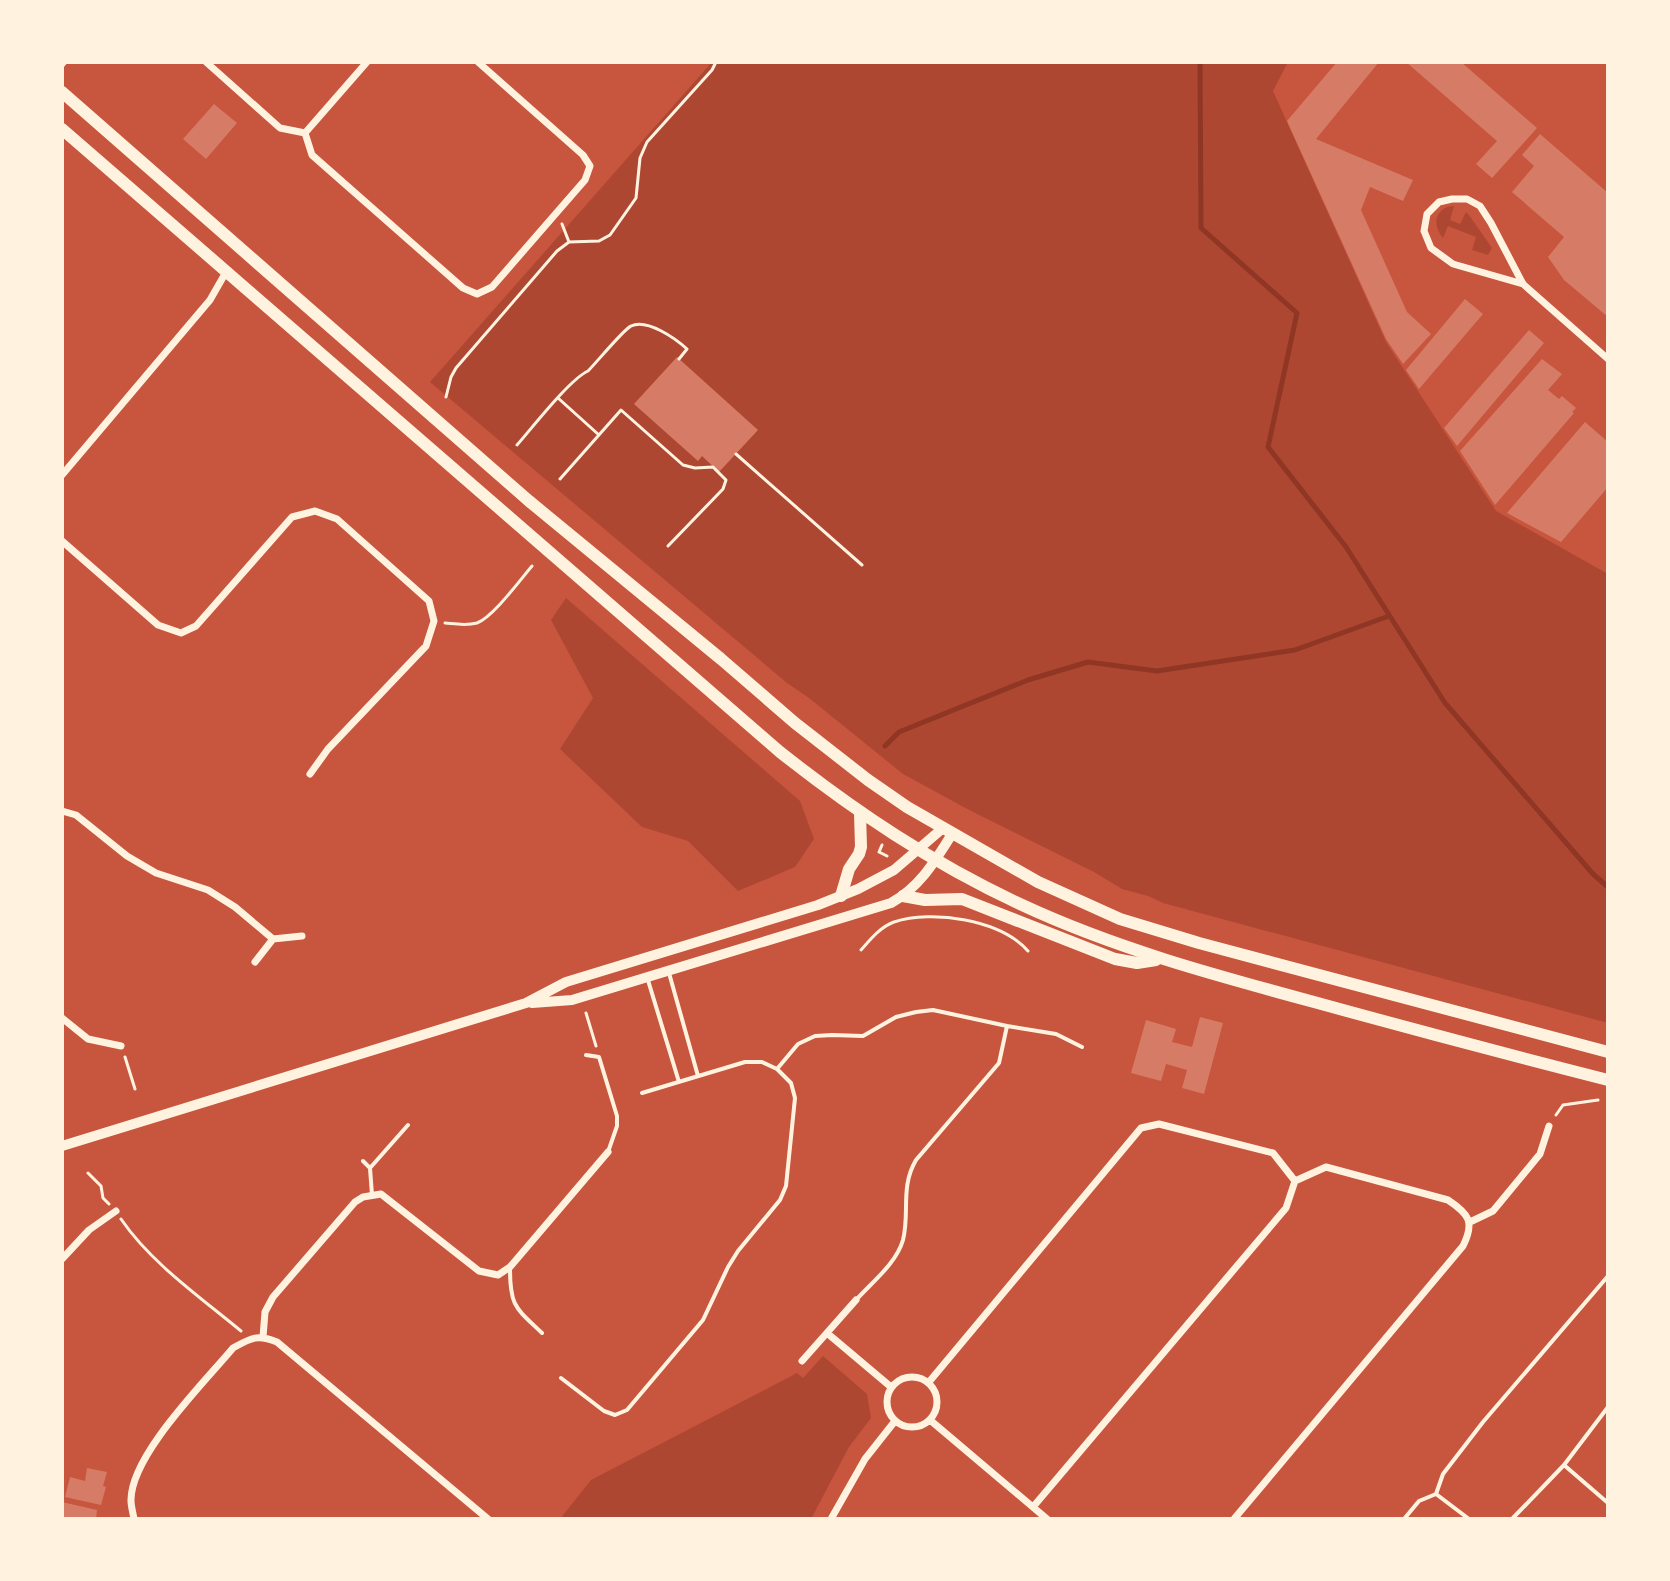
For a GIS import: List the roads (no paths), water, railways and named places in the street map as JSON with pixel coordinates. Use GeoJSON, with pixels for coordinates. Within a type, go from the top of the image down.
{"type":"FeatureCollection","features":[{"type":"Feature","properties":{"kind":"main road"},"geometry":{"type":"LineString","coordinates":[[62,92],[501,477],[795,723],[868,780],[947,831],[1063,894],[1158,932],[1608,1052]]}},
{"type":"Feature","properties":{"kind":"main road"},"geometry":{"type":"LineString","coordinates":[[62,129],[780,752],[860,813],[935,860],[1022,905],[1159,959],[1608,1080]]}},
{"type":"Feature","properties":{"kind":"main road"},"geometry":{"type":"LineString","coordinates":[[841,896],[849,869],[861,847],[860,813]]}},
{"type":"Feature","properties":{"kind":"main road"},"geometry":{"type":"LineString","coordinates":[[62,1146],[526,1003],[566,982],[841,896],[894,870],[947,831]]}},
{"type":"Feature","properties":{"kind":"main road"},"geometry":{"type":"LineString","coordinates":[[526,1003],[572,1000],[879,907],[913,888],[935,860],[947,831]]}},
{"type":"Feature","properties":{"kind":"main road"},"geometry":{"type":"LineString","coordinates":[[903,896],[925,900],[962,899],[1115,959],[1137,963],[1159,959]]}},
{"type":"Feature","properties":{"kind":"street"},"geometry":{"type":"LineString","coordinates":[[206,62],[280,128],[305,133]]}},
{"type":"Feature","properties":{"kind":"street"},"geometry":{"type":"LineString","coordinates":[[305,133],[367,62]]}},
{"type":"Feature","properties":{"kind":"street"},"geometry":{"type":"LineString","coordinates":[[305,133],[312,155],[463,288],[477,294],[492,287],[585,180],[590,166],[583,155],[478,62]]}},
{"type":"Feature","properties":{"kind":"street"},"geometry":{"type":"LineString","coordinates":[[1523,284],[1453,264],[1431,248],[1424,231],[1427,214],[1439,202],[1452,199],[1467,199],[1480,206],[1523,284],[1608,359]]}},
{"type":"Feature","properties":{"kind":"street"},"geometry":{"type":"LineString","coordinates":[[62,475],[210,300],[226,272]]}},
{"type":"Feature","properties":{"kind":"street"},"geometry":{"type":"LineString","coordinates":[[62,541],[158,625],[181,633],[196,626],[292,517],[315,511],[337,519],[429,601],[434,621],[426,646],[328,749],[310,774]]}},
{"type":"Feature","properties":{"kind":"street"},"geometry":{"type":"LineString","coordinates":[[62,811],[76,815],[127,856],[156,873],[208,890],[235,907],[273,939],[302,936]]}},
{"type":"Feature","properties":{"kind":"street"},"geometry":{"type":"LineString","coordinates":[[255,962],[273,939]]}},
{"type":"Feature","properties":{"kind":"street"},"geometry":{"type":"LineString","coordinates":[[62,1018],[88,1039],[121,1046]]}},
{"type":"Feature","properties":{"kind":"street"},"geometry":{"type":"LineString","coordinates":[[929,1382],[1141,1128],[1159,1124],[1273,1153],[1295,1181]]}},
{"type":"Feature","properties":{"kind":"street"},"geometry":{"type":"LineString","coordinates":[[1470,1222],[1493,1211],[1540,1154],[1549,1126]]}},
{"type":"Feature","properties":{"kind":"street"},"geometry":{"type":"LineString","coordinates":[[263,1337],[265,1312],[273,1297],[355,1202],[363,1197],[381,1194],[479,1271],[498,1275],[510,1267],[608,1152]]}},
{"type":"Feature","properties":{"kind":"street"},"geometry":{"type":"LineString","coordinates":[[1033,1507],[1286,1208],[1295,1181],[1326,1167],[1448,1200],[1461,1209],[1470,1222],[1470,1233],[1463,1246],[1234,1519]]}},
{"type":"Feature","properties":{"kind":"street"},"geometry":{"type":"LineString","coordinates":[[62,1259],[89,1230],[116,1211]]}},
{"type":"Feature","properties":{"kind":"street"},"geometry":{"type":"LineString","coordinates":[[802,1361],[856,1300]]}},
{"type":"Feature","properties":{"kind":"street"},"geometry":{"type":"LineString","coordinates":[[827,1333],[891,1387]]}},
{"type":"Feature","properties":{"kind":"street"},"geometry":{"type":"LineString","coordinates":[[134,1519],[130,1499],[139,1468],[152,1443],[233,1348],[250,1339],[263,1337],[277,1342],[488,1519]]}},
{"type":"Feature","properties":{"kind":"street"},"geometry":{"type":"LineString","coordinates":[[908,1377],[929,1382],[938,1403],[930,1420],[912,1428],[895,1421],[887,1408],[886,1399],[891,1387],[908,1377]]}},
{"type":"Feature","properties":{"kind":"street"},"geometry":{"type":"LineString","coordinates":[[930,1420],[1047,1519]]}},
{"type":"Feature","properties":{"kind":"street"},"geometry":{"type":"LineString","coordinates":[[831,1519],[865,1459],[895,1421]]}},
{"type":"Feature","properties":{"kind":"lane"},"geometry":{"type":"LineString","coordinates":[[668,971],[698,1076]]}},
{"type":"Feature","properties":{"kind":"lane"},"geometry":{"type":"LineString","coordinates":[[647,977],[679,1082]]}},
{"type":"Feature","properties":{"kind":"lane"},"geometry":{"type":"LineString","coordinates":[[777,1069],[798,1044],[815,1036],[863,1036],[896,1017],[933,1010],[1056,1034],[1082,1047]]}},
{"type":"Feature","properties":{"kind":"lane"},"geometry":{"type":"LineString","coordinates":[[856,1300],[896,1257],[903,1240],[908,1174],[916,1160],[999,1063],[1007,1026]]}},
{"type":"Feature","properties":{"kind":"lane"},"geometry":{"type":"LineString","coordinates":[[586,1055],[599,1057],[617,1116],[617,1126],[608,1152]]}},
{"type":"Feature","properties":{"kind":"lane"},"geometry":{"type":"LineString","coordinates":[[561,1378],[604,1411],[615,1415],[627,1410],[703,1320],[728,1267],[780,1200],[786,1186],[795,1098],[791,1083],[777,1069],[762,1062],[745,1062],[642,1093]]}},
{"type":"Feature","properties":{"kind":"lane"},"geometry":{"type":"LineString","coordinates":[[370,1168],[408,1125]]}},
{"type":"Feature","properties":{"kind":"lane"},"geometry":{"type":"LineString","coordinates":[[363,1161],[370,1168],[372,1195]]}},
{"type":"Feature","properties":{"kind":"lane"},"geometry":{"type":"LineString","coordinates":[[510,1267],[510,1291],[516,1307],[542,1333]]}},
{"type":"Feature","properties":{"kind":"lane"},"geometry":{"type":"LineString","coordinates":[[1404,1519],[1419,1501],[1436,1494],[1443,1474],[1483,1422],[1608,1276]]}},
{"type":"Feature","properties":{"kind":"lane"},"geometry":{"type":"LineString","coordinates":[[1512,1519],[1564,1465],[1608,1407]]}},
{"type":"Feature","properties":{"kind":"lane"},"geometry":{"type":"LineString","coordinates":[[1564,1465],[1608,1503]]}},
{"type":"Feature","properties":{"kind":"lane"},"geometry":{"type":"LineString","coordinates":[[1436,1494],[1469,1519]]}},
{"type":"Feature","properties":{"kind":"waterway"},"geometry":{"type":"LineString","coordinates":[[1200,62],[1201,228],[1297,313],[1268,447],[1346,547],[1445,703],[1593,874],[1608,887]]}},
{"type":"Feature","properties":{"kind":"waterway"},"geometry":{"type":"LineString","coordinates":[[885,746],[899,732],[1028,680],[1088,662],[1157,671],[1295,650],[1389,616]]}}]}
